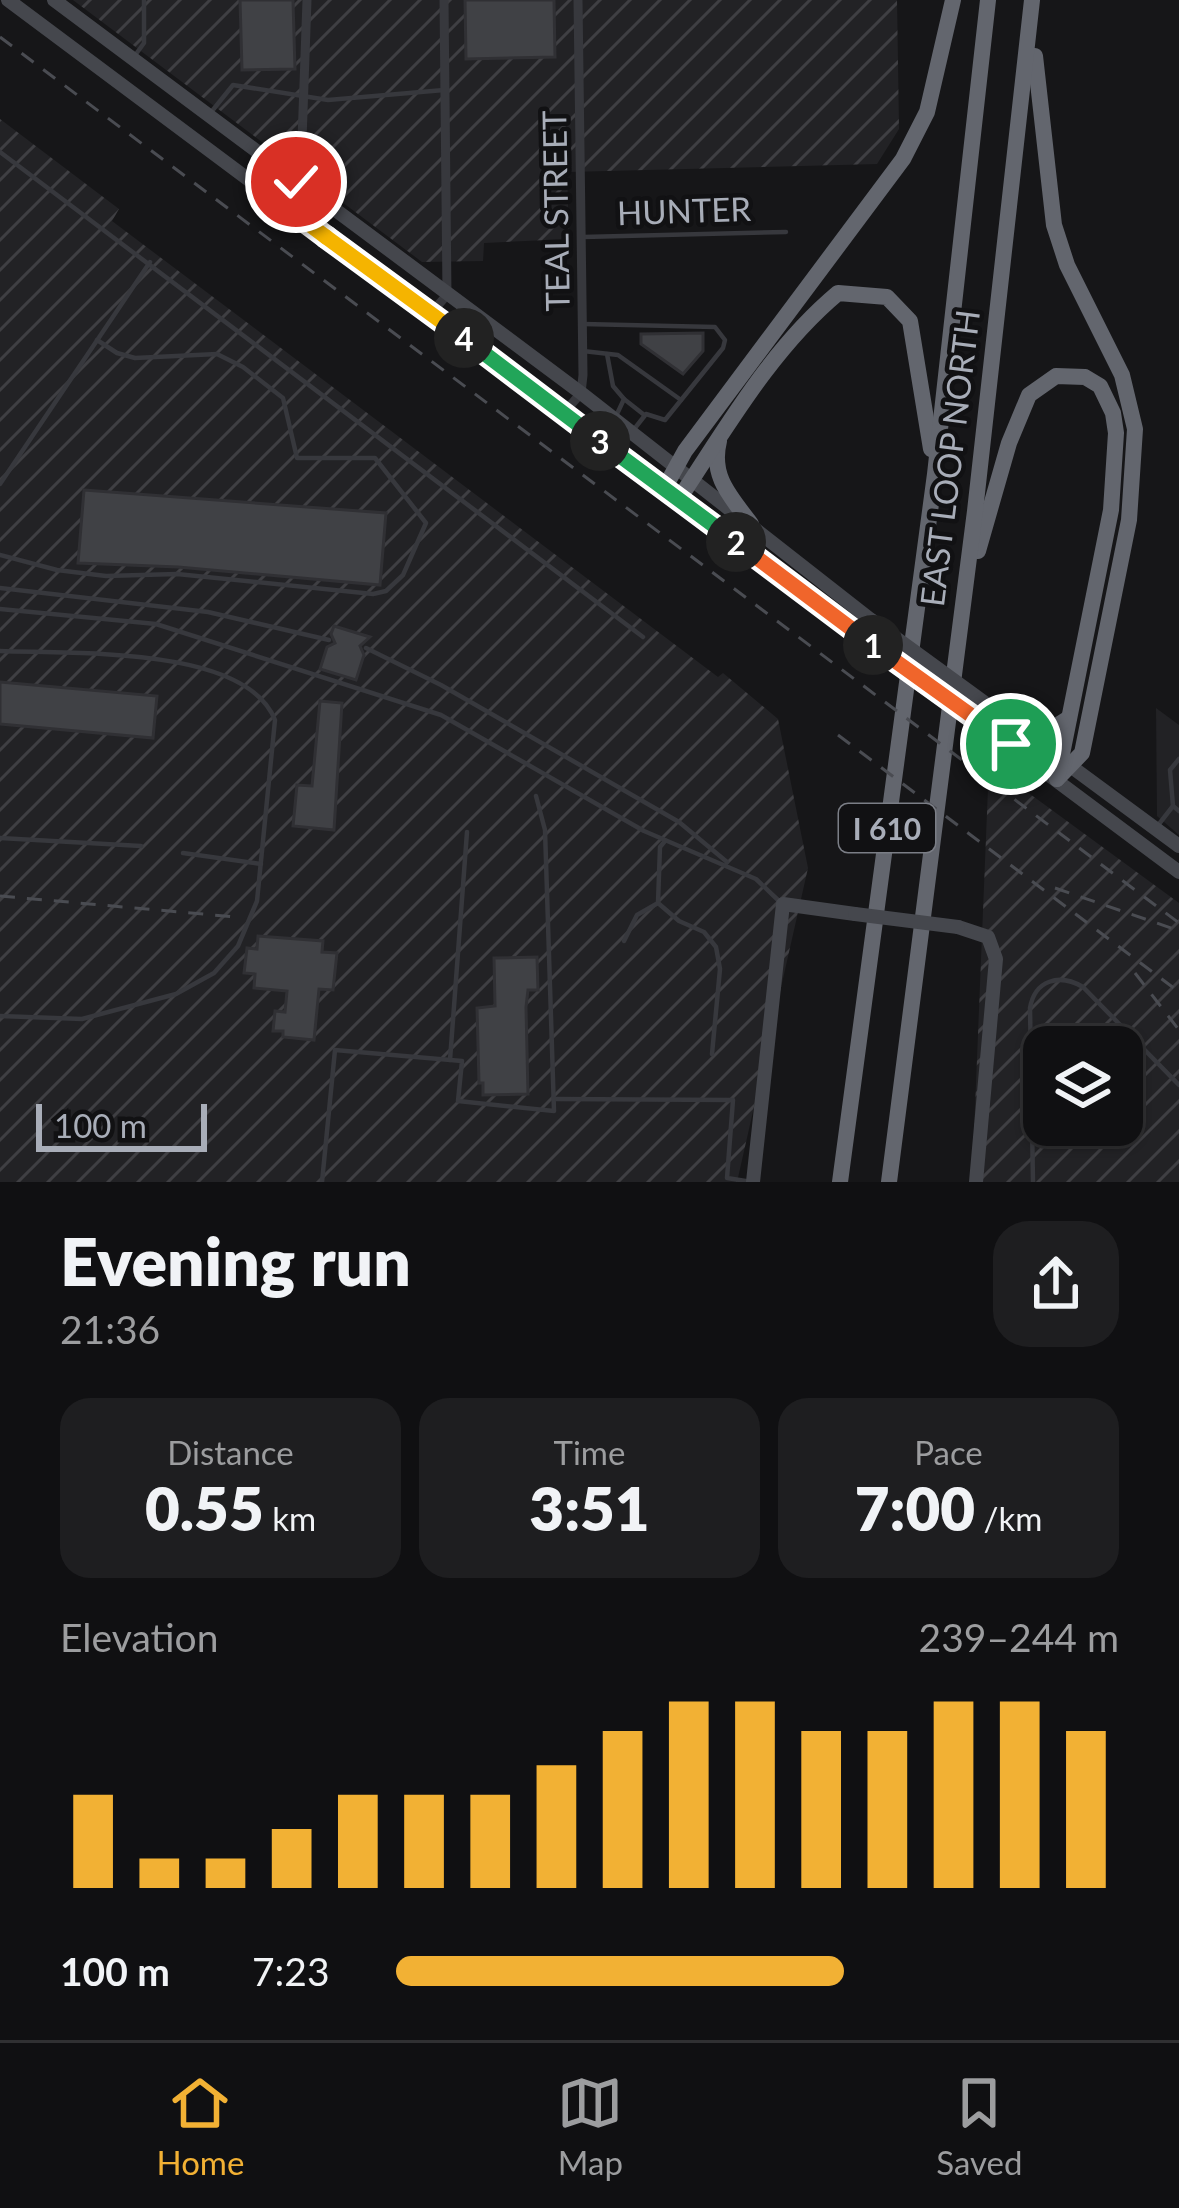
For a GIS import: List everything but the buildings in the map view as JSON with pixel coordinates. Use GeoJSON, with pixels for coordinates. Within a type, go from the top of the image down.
{"type":"FeatureCollection","features":[{"type":"Feature","properties":{"kind":"highway"},"geometry":{"type":"LineString","coordinates":[[684,475],[685,451],[903,159],[927,112],[953,0]]}},
{"type":"Feature","properties":{"kind":"highway","name":"EAST LOOP NORTH"},"geometry":{"type":"LineString","coordinates":[[840,1182],[934,474],[988,0]]}},
{"type":"Feature","properties":{"kind":"highway"},"geometry":{"type":"LineString","coordinates":[[1032,6],[1038,106],[1054,225],[1067,265],[1122,375],[1135,429],[1129,520],[1082,753],[1064,768]]}},
{"type":"Feature","properties":{"kind":"highway","name":"EAST LOOP NORTH"},"geometry":{"type":"LineString","coordinates":[[890,1182],[1032,6]]}},
{"type":"Feature","properties":{"kind":"highway"},"geometry":{"type":"LineString","coordinates":[[671,494],[810,316],[838,293],[887,297],[910,321],[934,474]]}},
{"type":"Feature","properties":{"kind":"highway"},"geometry":{"type":"LineString","coordinates":[[961,609],[1009,443],[1029,395],[1056,376],[1084,377],[1100,386],[1113,413],[1115,471],[1064,768]]}},
{"type":"Feature","properties":{"kind":"highway"},"geometry":{"type":"LineString","coordinates":[[722,430],[715,458],[718,480],[752,524]]}},
{"type":"Feature","properties":{"kind":"highway"},"geometry":{"type":"LineString","coordinates":[[1021,730],[1042,735],[1070,718]]}},
{"type":"Feature","properties":{"kind":"main road"},"geometry":{"type":"LineString","coordinates":[[8,0],[978,722],[1064,768],[1179,846]]}},
{"type":"Feature","properties":{"kind":"main road"},"geometry":{"type":"LineString","coordinates":[[54,0],[581,393],[871,620],[1021,730],[1179,872]]}},
{"type":"Feature","properties":{"kind":"main road"},"geometry":{"type":"LineString","coordinates":[[753,1182],[783,904],[958,927],[988,938],[996,958],[976,1182]]}},
{"type":"Feature","properties":{"kind":"street"},"geometry":{"type":"LineString","coordinates":[[286,207],[301,168],[307,0]]}},
{"type":"Feature","properties":{"kind":"street"},"geometry":{"type":"LineString","coordinates":[[431,314],[447,296],[444,0]]}},
{"type":"Feature","properties":{"kind":"street","name":"TEAL STREET"},"geometry":{"type":"LineString","coordinates":[[578,0],[581,393]]}},
{"type":"Feature","properties":{"kind":"street"},"geometry":{"type":"LineString","coordinates":[[563,414],[581,393]]}},
{"type":"Feature","properties":{"kind":"lane"},"geometry":{"type":"LineString","coordinates":[[58,38],[83,0]]}},
{"type":"Feature","properties":{"kind":"lane"},"geometry":{"type":"LineString","coordinates":[[132,59],[144,43],[144,0]]}},
{"type":"Feature","properties":{"kind":"lane"},"geometry":{"type":"LineString","coordinates":[[209,116],[233,85],[328,100],[445,90]]}},
{"type":"Feature","properties":{"kind":"lane"},"geometry":{"type":"LineString","coordinates":[[0,152],[643,637]]}},
{"type":"Feature","properties":{"kind":"lane","name":"HUNTER"},"geometry":{"type":"LineString","coordinates":[[583,237],[786,232]]}},
{"type":"Feature","properties":{"kind":"lane"},"geometry":{"type":"LineString","coordinates":[[0,484],[150,262]]}},
{"type":"Feature","properties":{"kind":"lane"},"geometry":{"type":"LineString","coordinates":[[583,324],[715,326],[725,340],[665,420],[644,415],[613,386],[607,353]]}},
{"type":"Feature","properties":{"kind":"lane"},"geometry":{"type":"LineString","coordinates":[[0,555],[57,570],[106,576],[177,574],[355,593],[386,591],[403,575],[426,524],[375,458],[297,458],[283,398],[243,367],[217,354],[135,358],[98,340]]}},
{"type":"Feature","properties":{"kind":"lane"},"geometry":{"type":"LineString","coordinates":[[583,352],[618,356],[681,400]]}},
{"type":"Feature","properties":{"kind":"lane"},"geometry":{"type":"LineString","coordinates":[[614,419],[625,399]]}},
{"type":"Feature","properties":{"kind":"lane"},"geometry":{"type":"LineString","coordinates":[[632,433],[644,415]]}},
{"type":"Feature","properties":{"kind":"lane"},"geometry":{"type":"LineString","coordinates":[[0,588],[208,612],[329,640]]}},
{"type":"Feature","properties":{"kind":"lane"},"geometry":{"type":"LineString","coordinates":[[0,609],[156,624],[441,715],[644,831],[756,879],[783,904]]}},
{"type":"Feature","properties":{"kind":"lane"},"geometry":{"type":"LineString","coordinates":[[366,648],[441,685],[679,822],[731,866]]}},
{"type":"Feature","properties":{"kind":"lane"},"geometry":{"type":"LineString","coordinates":[[0,651],[180,664],[235,680],[266,700],[275,720],[257,901],[238,946],[214,973],[176,994],[82,1018],[0,1016]]}},
{"type":"Feature","properties":{"kind":"lane"},"geometry":{"type":"LineString","coordinates":[[1155,829],[1176,808],[1170,770],[1179,759]]}},
{"type":"Feature","properties":{"kind":"lane"},"geometry":{"type":"LineString","coordinates":[[322,1182],[335,1050],[462,1060],[458,1101],[554,1111],[545,830],[536,796]]}},
{"type":"Feature","properties":{"kind":"lane"},"geometry":{"type":"LineString","coordinates":[[450,1060],[467,832]]}},
{"type":"Feature","properties":{"kind":"lane"},"geometry":{"type":"LineString","coordinates":[[0,838],[141,846]]}},
{"type":"Feature","properties":{"kind":"lane"},"geometry":{"type":"LineString","coordinates":[[658,903],[660,847],[666,840]]}},
{"type":"Feature","properties":{"kind":"lane"},"geometry":{"type":"LineString","coordinates":[[183,853],[261,864]]}},
{"type":"Feature","properties":{"kind":"lane"},"geometry":{"type":"LineString","coordinates":[[624,941],[637,915],[658,903]]}},
{"type":"Feature","properties":{"kind":"lane"},"geometry":{"type":"LineString","coordinates":[[658,903],[679,921],[704,932],[716,947],[719,969],[712,1054]]}},
{"type":"Feature","properties":{"kind":"lane"},"geometry":{"type":"LineString","coordinates":[[1033,1182],[1030,1008],[1037,988],[1046,982],[1072,980],[1083,987],[1179,1084]]}},
{"type":"Feature","properties":{"kind":"lane"},"geometry":{"type":"LineString","coordinates":[[554,1099],[733,1100],[727,1178],[753,1182]]}},
{"type":"Feature","properties":{"kind":"shaded area"},"geometry":{"type":"Polygon","coordinates":[[[73,0],[897,0],[899,129],[877,164],[567,172],[569,239],[484,243],[483,261],[422,262],[73,0]]]}},
{"type":"Feature","properties":{"kind":"shaded area"},"geometry":{"type":"Polygon","coordinates":[[[0,119],[119,209],[112,221],[718,677],[723,673],[778,719],[808,868],[737,1182],[0,1182],[0,119]]]}},
{"type":"Feature","properties":{"kind":"shaded area"},"geometry":{"type":"Polygon","coordinates":[[[1156,708],[1179,725],[1179,835],[1157,816],[1156,708]]]}},
{"type":"Feature","properties":{"kind":"shaded area"},"geometry":{"type":"Polygon","coordinates":[[[989,764],[1179,903],[1179,1182],[972,1182],[989,764]]]}},
{"type":"Feature","properties":{"kind":"railway"},"geometry":{"type":"LineString","coordinates":[[0,37],[1179,923]]}},
{"type":"Feature","properties":{"kind":"railway"},"geometry":{"type":"LineString","coordinates":[[838,735],[1179,992]]}},
{"type":"Feature","properties":{"kind":"railway"},"geometry":{"type":"LineString","coordinates":[[1055,888],[1174,929]]}},
{"type":"Feature","properties":{"kind":"railway"},"geometry":{"type":"LineString","coordinates":[[0,896],[236,917]]}},
{"type":"Feature","properties":{"kind":"railway"},"geometry":{"type":"LineString","coordinates":[[1135,973],[1179,1030]]}},
{"type":"Feature","properties":{"kind":"route"},"geometry":{"type":"LineString","coordinates":[[296,182],[286,207],[1011,744]]}}]}
